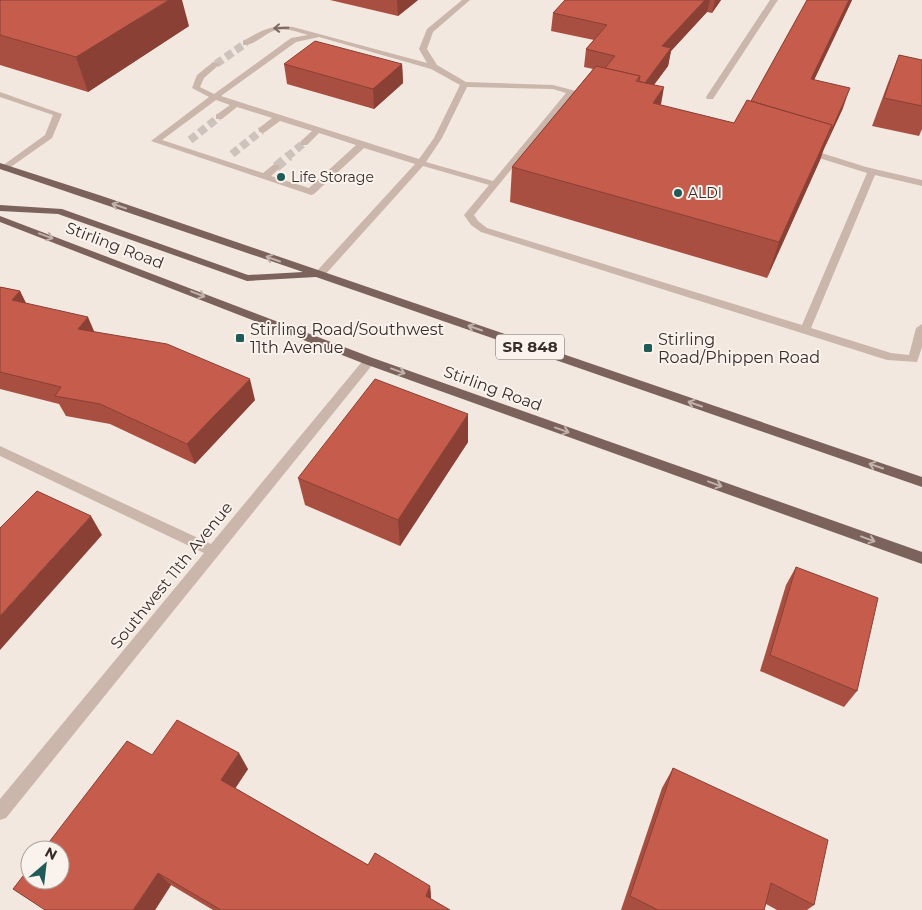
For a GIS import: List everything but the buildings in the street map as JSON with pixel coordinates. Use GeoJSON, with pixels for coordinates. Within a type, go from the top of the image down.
{"type":"FeatureCollection","features":[{"type":"Feature","properties":{"kind":"main road","name":"SR 848"},"geometry":{"type":"LineString","coordinates":[[2,167],[922,482]]}},
{"type":"Feature","properties":{"kind":"main road"},"geometry":{"type":"LineString","coordinates":[[0,208],[59,211],[247,278],[319,275]]}},
{"type":"Feature","properties":{"kind":"main road","name":"Stirling Road"},"geometry":{"type":"LineString","coordinates":[[0,219],[370,361],[922,558]]}},
{"type":"Feature","properties":{"kind":"street"},"geometry":{"type":"LineString","coordinates":[[434,67],[423,49],[430,31],[466,0]]}},
{"type":"Feature","properties":{"kind":"street"},"geometry":{"type":"LineString","coordinates":[[710,97],[774,0]]}},
{"type":"Feature","properties":{"kind":"street"},"geometry":{"type":"LineString","coordinates":[[246,43],[268,29],[283,26],[434,67],[464,84],[553,87],[600,98]]}},
{"type":"Feature","properties":{"kind":"street"},"geometry":{"type":"LineString","coordinates":[[319,35],[294,40],[155,141],[311,192],[363,144]]}},
{"type":"Feature","properties":{"kind":"street"},"geometry":{"type":"LineString","coordinates":[[216,64],[200,77],[196,88],[236,104],[421,163],[494,184]]}},
{"type":"Feature","properties":{"kind":"street"},"geometry":{"type":"LineString","coordinates":[[319,275],[421,163],[438,138],[464,84]]}},
{"type":"Feature","properties":{"kind":"street"},"geometry":{"type":"LineString","coordinates":[[571,92],[468,215],[474,223],[484,230],[891,357],[913,359],[922,328]]}},
{"type":"Feature","properties":{"kind":"street"},"geometry":{"type":"LineString","coordinates":[[0,94],[58,114],[49,136],[2,167]]}},
{"type":"Feature","properties":{"kind":"street"},"geometry":{"type":"LineString","coordinates":[[219,117],[236,104]]}},
{"type":"Feature","properties":{"kind":"street"},"geometry":{"type":"LineString","coordinates":[[262,130],[279,117]]}},
{"type":"Feature","properties":{"kind":"street"},"geometry":{"type":"LineString","coordinates":[[304,143],[319,130]]}},
{"type":"Feature","properties":{"kind":"street"},"geometry":{"type":"LineString","coordinates":[[178,149],[190,140]]}},
{"type":"Feature","properties":{"kind":"street"},"geometry":{"type":"LineString","coordinates":[[800,149],[872,171],[922,183]]}},
{"type":"Feature","properties":{"kind":"street"},"geometry":{"type":"LineString","coordinates":[[221,163],[232,154]]}},
{"type":"Feature","properties":{"kind":"street"},"geometry":{"type":"LineString","coordinates":[[265,177],[276,167]]}},
{"type":"Feature","properties":{"kind":"street"},"geometry":{"type":"LineString","coordinates":[[805,330],[872,171]]}},
{"type":"Feature","properties":{"kind":"street","name":"Southwest 11th Avenue"},"geometry":{"type":"LineString","coordinates":[[0,812],[370,361]]}},
{"type":"Feature","properties":{"kind":"street"},"geometry":{"type":"LineString","coordinates":[[0,451],[214,551]]}},
{"type":"Feature","properties":{"kind":"tunnel"},"geometry":{"type":"LineString","coordinates":[[216,64],[246,43]]}},
{"type":"Feature","properties":{"kind":"tunnel"},"geometry":{"type":"LineString","coordinates":[[190,140],[219,117]]}},
{"type":"Feature","properties":{"kind":"tunnel"},"geometry":{"type":"LineString","coordinates":[[232,154],[262,130]]}},
{"type":"Feature","properties":{"kind":"tunnel"},"geometry":{"type":"LineString","coordinates":[[287,157],[304,143]]}},
{"type":"Feature","properties":{"kind":"tunnel"},"geometry":{"type":"LineString","coordinates":[[276,167],[289,156]]}},
{"type":"Feature","properties":{"kind":"place","name":"Life Storage"},"geometry":{"type":"Point","coordinates":[281,177]}},
{"type":"Feature","properties":{"kind":"place","name":"ALDI"},"geometry":{"type":"Point","coordinates":[678,193]}},
{"type":"Feature","properties":{"kind":"place","name":"Stirling Road/Southwest 11th Avenue"},"geometry":{"type":"Point","coordinates":[240,338]}},
{"type":"Feature","properties":{"kind":"place","name":"Stirling Road/Phippen Road"},"geometry":{"type":"Point","coordinates":[648,348]}}]}
